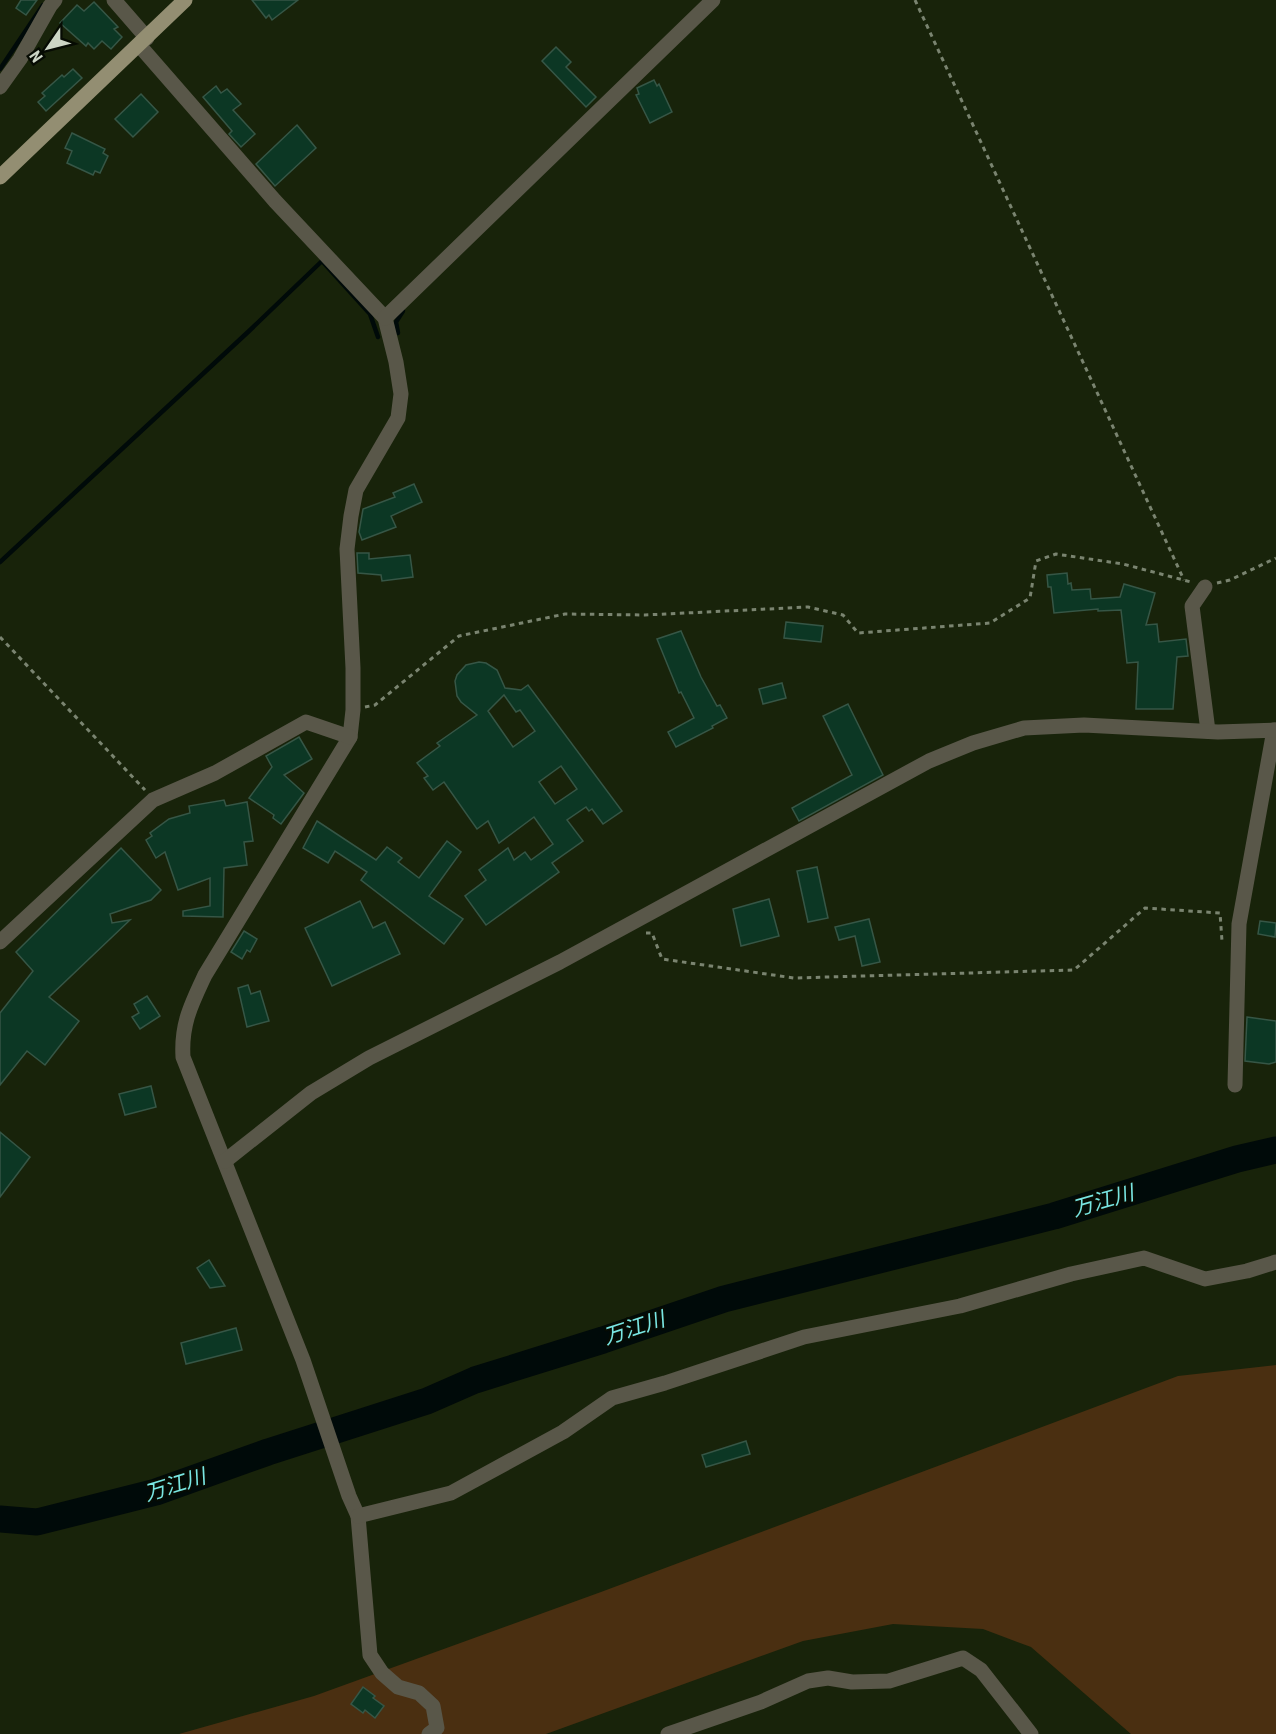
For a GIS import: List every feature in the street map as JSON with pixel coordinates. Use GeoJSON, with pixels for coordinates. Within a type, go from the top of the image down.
{"type":"FeatureCollection","features":[{"type":"Feature","properties":{"kind":"main road"},"geometry":{"type":"LineString","coordinates":[[0,177],[185,0]]}},
{"type":"Feature","properties":{"kind":"street"},"geometry":{"type":"LineString","coordinates":[[0,87],[20,59],[55,0]]}},
{"type":"Feature","properties":{"kind":"street"},"geometry":{"type":"LineString","coordinates":[[114,0],[143,41],[274,201],[385,318],[396,362],[401,394],[398,418],[356,490],[351,516],[347,549],[353,710],[350,737],[206,975],[190,1007],[182,1037],[183,1058],[303,1360],[349,1496],[358,1516],[370,1655],[382,1673],[398,1688],[419,1693],[434,1706],[437,1728],[429,1734]]}},
{"type":"Feature","properties":{"kind":"street"},"geometry":{"type":"LineString","coordinates":[[385,318],[714,0]]}},
{"type":"Feature","properties":{"kind":"street"},"geometry":{"type":"LineString","coordinates":[[1204,587],[1192,606],[1208,731]]}},
{"type":"Feature","properties":{"kind":"street"},"geometry":{"type":"LineString","coordinates":[[0,942],[153,800],[215,773],[306,722],[350,737]]}},
{"type":"Feature","properties":{"kind":"street"},"geometry":{"type":"LineString","coordinates":[[225,1161],[311,1093],[369,1058],[560,962],[929,760],[973,743],[1024,728],[1084,725],[1208,731],[1275,730],[1239,924],[1235,1085]]}},
{"type":"Feature","properties":{"kind":"street"},"geometry":{"type":"LineString","coordinates":[[358,1516],[451,1493],[563,1432],[612,1398],[804,1337],[960,1306],[1071,1274],[1144,1258],[1205,1279],[1247,1271],[1276,1262]]}},
{"type":"Feature","properties":{"kind":"street"},"geometry":{"type":"LineString","coordinates":[[668,1734],[761,1702],[808,1681],[828,1678],[852,1682],[889,1681],[963,1658],[981,1670],[1031,1734]]}},
{"type":"Feature","properties":{"kind":"path"},"geometry":{"type":"LineString","coordinates":[[915,0],[1184,580]]}},
{"type":"Feature","properties":{"kind":"path"},"geometry":{"type":"LineString","coordinates":[[353,710],[375,705],[459,636],[565,614],[645,615],[808,607],[843,615],[858,633],[990,623],[1030,598],[1036,561],[1056,554],[1123,564],[1204,587],[1230,580],[1276,558]]}},
{"type":"Feature","properties":{"kind":"path"},"geometry":{"type":"LineString","coordinates":[[0,637],[153,800]]}},
{"type":"Feature","properties":{"kind":"path"},"geometry":{"type":"LineString","coordinates":[[640,933],[652,933],[662,959],[794,978],[1074,970],[1145,908],[1220,914],[1223,945]]}},
{"type":"Feature","properties":{"kind":"shaded area"},"geometry":{"type":"Polygon","coordinates":[[[1276,1365],[1276,1734],[1131,1734],[1031,1647],[983,1629],[893,1624],[803,1641],[546,1734],[179,1734],[314,1696],[601,1592],[1178,1376],[1276,1365]]]}},
{"type":"Feature","properties":{"kind":"building"},"geometry":{"type":"Polygon","coordinates":[[[21,0],[37,0],[26,15],[16,8],[21,0]]]}},
{"type":"Feature","properties":{"kind":"building"},"geometry":{"type":"Polygon","coordinates":[[[252,0],[298,0],[272,20],[269,15],[266,18],[252,0]]]}},
{"type":"Feature","properties":{"kind":"building"},"geometry":{"type":"Polygon","coordinates":[[[94,2],[118,27],[114,29],[122,37],[111,49],[102,41],[94,49],[88,43],[86,46],[60,23],[77,5],[84,11],[94,2]]]}},
{"type":"Feature","properties":{"kind":"building"},"geometry":{"type":"Polygon","coordinates":[[[556,47],[571,62],[566,67],[596,97],[586,107],[542,61],[556,47]]]}},
{"type":"Feature","properties":{"kind":"building"},"geometry":{"type":"Polygon","coordinates":[[[73,69],[82,78],[46,111],[38,102],[45,96],[42,93],[62,75],[64,77],[73,69]]]}},
{"type":"Feature","properties":{"kind":"building"},"geometry":{"type":"Polygon","coordinates":[[[654,80],[657,86],[659,84],[672,112],[650,123],[636,95],[639,94],[637,88],[654,80]]]}},
{"type":"Feature","properties":{"kind":"building"},"geometry":{"type":"Polygon","coordinates":[[[216,86],[221,93],[227,89],[241,104],[233,110],[255,134],[241,147],[229,134],[232,131],[203,97],[216,86]]]}},
{"type":"Feature","properties":{"kind":"building"},"geometry":{"type":"Polygon","coordinates":[[[141,94],[158,112],[133,137],[115,119],[141,94]]]}},
{"type":"Feature","properties":{"kind":"building"},"geometry":{"type":"Polygon","coordinates":[[[297,125],[316,148],[275,186],[256,164],[297,125]]]}},
{"type":"Feature","properties":{"kind":"building"},"geometry":{"type":"Polygon","coordinates":[[[72,133],[105,149],[103,153],[108,156],[100,173],[95,171],[93,175],[67,163],[72,151],[65,148],[72,133]]]}},
{"type":"Feature","properties":{"kind":"building"},"geometry":{"type":"Polygon","coordinates":[[[414,484],[422,502],[391,516],[396,527],[362,540],[359,532],[363,509],[395,497],[393,493],[414,484]]]}},
{"type":"Feature","properties":{"kind":"building"},"geometry":{"type":"Polygon","coordinates":[[[357,553],[369,553],[369,559],[410,555],[413,577],[382,581],[381,575],[358,573],[357,553]]]}},
{"type":"Feature","properties":{"kind":"building"},"geometry":{"type":"Polygon","coordinates":[[[1067,573],[1068,584],[1071,583],[1072,590],[1090,589],[1091,599],[1120,597],[1124,584],[1155,593],[1146,625],[1157,624],[1159,642],[1186,639],[1188,656],[1177,657],[1173,709],[1136,709],[1138,662],[1127,663],[1121,610],[1098,611],[1098,609],[1054,613],[1047,575],[1067,573]]]}},
{"type":"Feature","properties":{"kind":"building"},"geometry":{"type":"Polygon","coordinates":[[[786,622],[823,626],[821,642],[784,638],[786,622]]]}},
{"type":"Feature","properties":{"kind":"building"},"geometry":{"type":"Polygon","coordinates":[[[681,631],[701,677],[717,706],[720,705],[727,718],[676,747],[668,732],[694,718],[681,692],[679,693],[657,639],[681,631]]]}},
{"type":"Feature","properties":{"kind":"building"},"geometry":{"type":"Polygon","coordinates":[[[486,663],[497,670],[505,688],[521,690],[528,685],[622,811],[603,824],[592,809],[589,811],[586,807],[567,820],[583,841],[552,863],[559,872],[486,925],[465,896],[486,880],[479,870],[508,848],[514,860],[525,852],[531,860],[553,844],[534,817],[499,843],[488,821],[477,829],[444,782],[433,790],[424,778],[428,776],[417,763],[440,746],[437,743],[477,715],[457,696],[455,681],[466,665],[486,663]],[[504,695],[488,711],[513,747],[535,731],[520,710],[516,712],[504,695]],[[561,766],[539,782],[555,804],[577,789],[561,766]]]}},
{"type":"Feature","properties":{"kind":"building"},"geometry":{"type":"Polygon","coordinates":[[[782,683],[786,698],[763,704],[759,689],[782,683]]]}},
{"type":"Feature","properties":{"kind":"building"},"geometry":{"type":"Polygon","coordinates":[[[848,704],[883,775],[799,821],[792,808],[852,775],[823,716],[848,704]]]}},
{"type":"Feature","properties":{"kind":"building"},"geometry":{"type":"Polygon","coordinates":[[[299,737],[312,759],[284,775],[304,793],[281,824],[273,818],[274,815],[249,798],[272,767],[266,756],[299,737]]]}},
{"type":"Feature","properties":{"kind":"building"},"geometry":{"type":"Polygon","coordinates":[[[224,800],[226,806],[247,802],[253,841],[244,842],[247,865],[224,868],[223,917],[183,916],[183,911],[210,906],[210,878],[178,890],[165,852],[156,858],[146,840],[152,836],[150,833],[169,819],[190,813],[189,806],[224,800]]]}},
{"type":"Feature","properties":{"kind":"building"},"geometry":{"type":"Polygon","coordinates":[[[317,821],[376,860],[387,847],[402,858],[398,862],[419,878],[447,841],[461,852],[429,896],[463,919],[444,944],[361,880],[367,872],[335,851],[328,863],[303,848],[317,821]]]}},
{"type":"Feature","properties":{"kind":"building"},"geometry":{"type":"Polygon","coordinates":[[[121,848],[161,890],[151,900],[110,914],[112,923],[130,920],[49,997],[79,1021],[45,1065],[27,1051],[0,1085],[0,1013],[33,971],[16,952],[121,848]]]}},
{"type":"Feature","properties":{"kind":"building"},"geometry":{"type":"Polygon","coordinates":[[[817,867],[828,918],[808,922],[797,871],[817,867]]]}},
{"type":"Feature","properties":{"kind":"building"},"geometry":{"type":"Polygon","coordinates":[[[769,899],[779,936],[741,946],[733,909],[769,899]]]}},
{"type":"Feature","properties":{"kind":"building"},"geometry":{"type":"Polygon","coordinates":[[[360,901],[373,928],[385,922],[400,954],[332,986],[305,928],[360,901]]]}},
{"type":"Feature","properties":{"kind":"building"},"geometry":{"type":"Polygon","coordinates":[[[869,919],[880,962],[862,966],[855,936],[839,940],[835,927],[869,919]]]}},
{"type":"Feature","properties":{"kind":"building"},"geometry":{"type":"Polygon","coordinates":[[[1260,921],[1276,923],[1275,937],[1258,934],[1260,921]]]}},
{"type":"Feature","properties":{"kind":"building"},"geometry":{"type":"Polygon","coordinates":[[[244,931],[257,939],[250,952],[247,950],[242,959],[231,952],[244,931]]]}},
{"type":"Feature","properties":{"kind":"building"},"geometry":{"type":"Polygon","coordinates":[[[248,985],[251,994],[260,991],[269,1021],[247,1027],[238,988],[248,985]]]}},
{"type":"Feature","properties":{"kind":"building"},"geometry":{"type":"Polygon","coordinates":[[[147,996],[160,1016],[140,1029],[132,1017],[139,1013],[134,1004],[147,996]]]}},
{"type":"Feature","properties":{"kind":"building"},"geometry":{"type":"Polygon","coordinates":[[[1247,1017],[1276,1021],[1276,1062],[1269,1064],[1245,1061],[1247,1017]]]}},
{"type":"Feature","properties":{"kind":"building"},"geometry":{"type":"Polygon","coordinates":[[[151,1086],[156,1107],[125,1115],[119,1094],[151,1086]]]}},
{"type":"Feature","properties":{"kind":"building"},"geometry":{"type":"Polygon","coordinates":[[[0,1132],[30,1157],[0,1197],[0,1132]]]}},
{"type":"Feature","properties":{"kind":"building"},"geometry":{"type":"Polygon","coordinates":[[[209,1260],[225,1286],[210,1288],[197,1268],[209,1260]]]}},
{"type":"Feature","properties":{"kind":"building"},"geometry":{"type":"Polygon","coordinates":[[[236,1328],[242,1350],[186,1364],[181,1343],[236,1328]]]}},
{"type":"Feature","properties":{"kind":"building"},"geometry":{"type":"Polygon","coordinates":[[[746,1441],[750,1454],[706,1467],[702,1455],[746,1441]]]}},
{"type":"Feature","properties":{"kind":"building"},"geometry":{"type":"Polygon","coordinates":[[[363,1687],[384,1706],[375,1718],[365,1710],[363,1713],[351,1704],[363,1687]]]}},
{"type":"Feature","properties":{"kind":"waterway"},"geometry":{"type":"LineString","coordinates":[[0,69],[43,5]]}},
{"type":"Feature","properties":{"kind":"waterway"},"geometry":{"type":"LineString","coordinates":[[0,562],[322,261],[370,314],[378,337]]}},
{"type":"Feature","properties":{"kind":"waterway"},"geometry":{"type":"LineString","coordinates":[[398,333],[396,322],[403,311]]}},
{"type":"Feature","properties":{"kind":"waterway","name":"万江川"},"geometry":{"type":"LineString","coordinates":[[0,1519],[37,1522],[156,1492],[268,1452],[427,1401],[475,1380],[724,1299],[1054,1216],[1237,1159],[1276,1150]]}}]}
